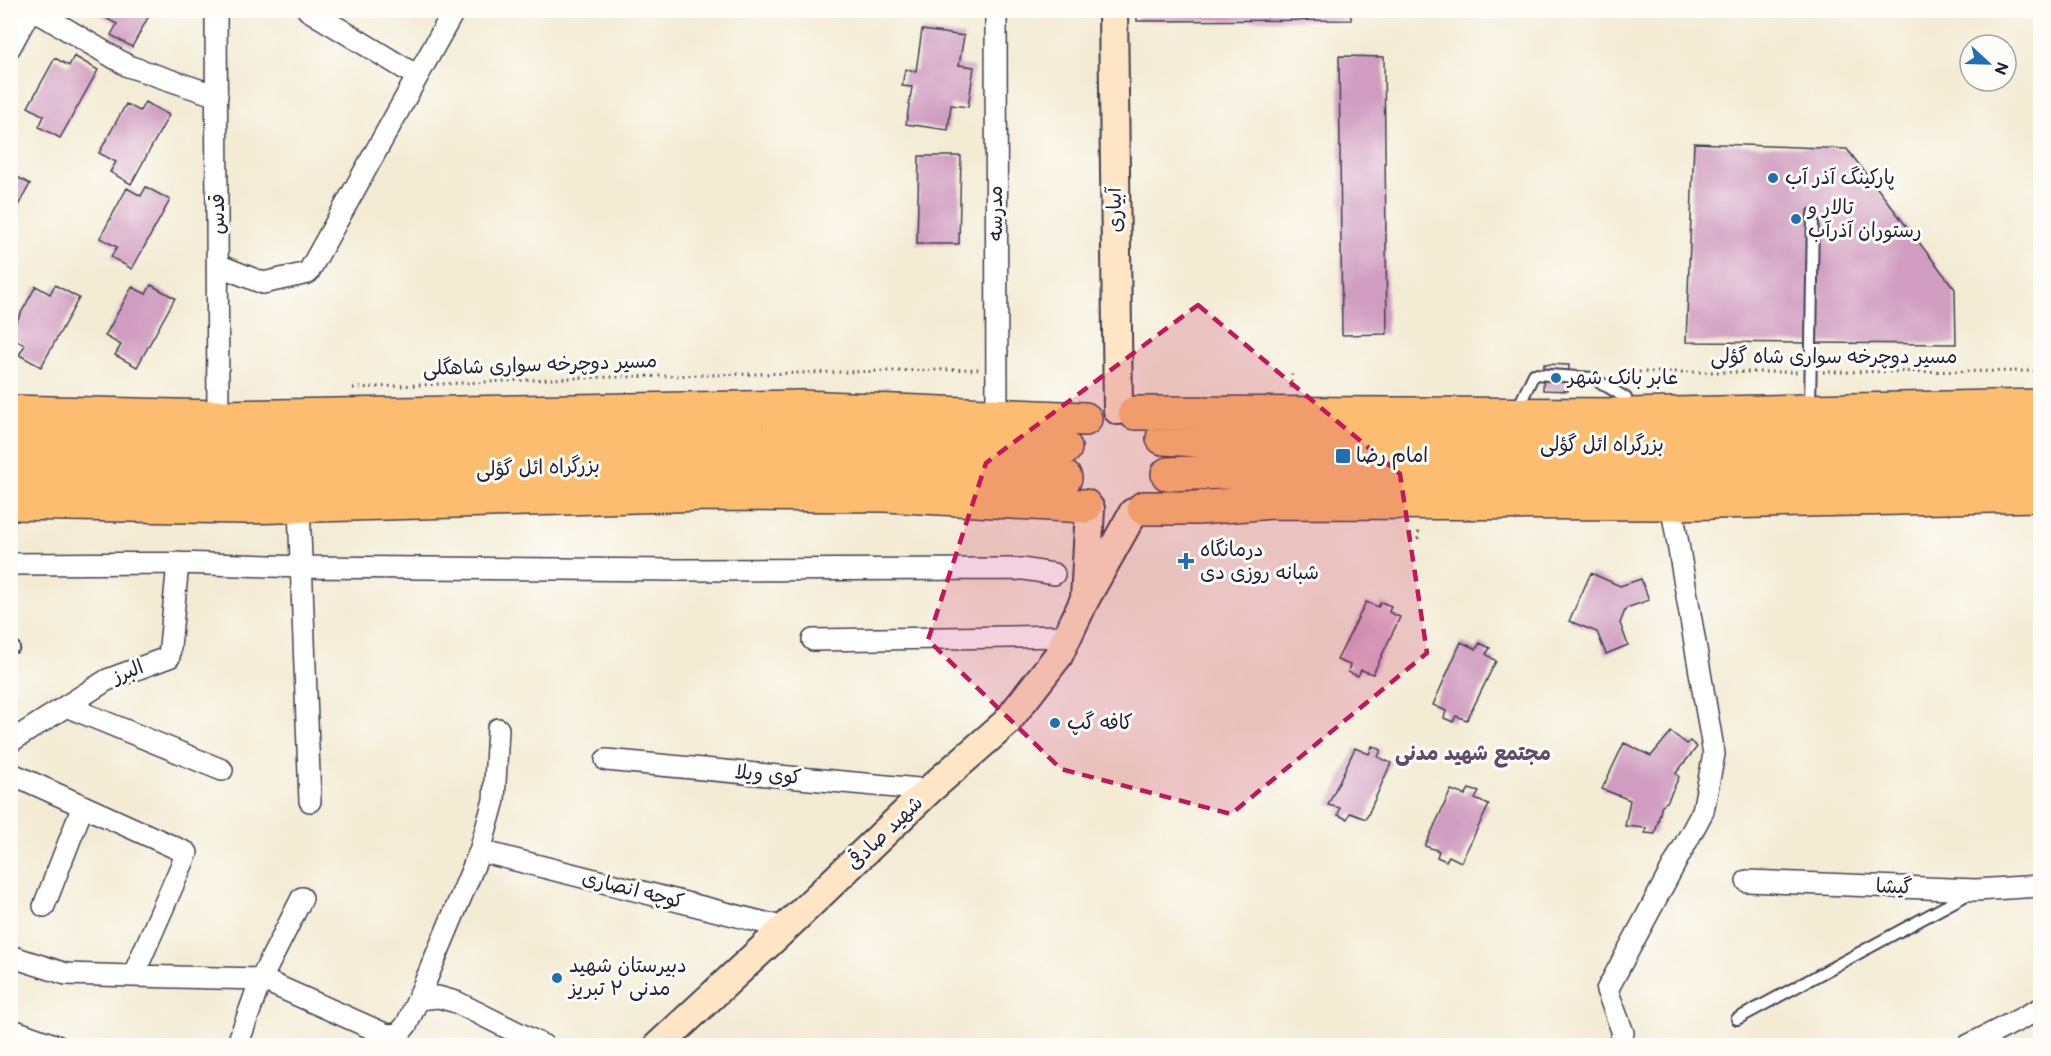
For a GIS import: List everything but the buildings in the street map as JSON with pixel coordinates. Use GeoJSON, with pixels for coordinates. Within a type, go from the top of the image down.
{"type":"FeatureCollection","features":[{"type":"Feature","properties":{"kind":"highway"},"geometry":{"type":"LineString","coordinates":[[10,412],[218,417],[802,406],[1085,419]]}},
{"type":"Feature","properties":{"kind":"highway"},"geometry":{"type":"LineString","coordinates":[[1087,508],[1069,489],[1065,463],[1073,432],[1085,419],[1101,412],[1515,415],[1810,412],[2040,406]]}},
{"type":"Feature","properties":{"kind":"highway"},"geometry":{"type":"LineString","coordinates":[[1126,411],[1151,423],[1163,438],[1169,456],[1168,474],[1163,488],[1155,499],[1138,511]]}},
{"type":"Feature","properties":{"kind":"highway","name":"بزرگراه ائل گؤلی"},"geometry":{"type":"LineString","coordinates":[[10,444],[235,449],[767,436],[1065,463]]}},
{"type":"Feature","properties":{"kind":"highway","name":"بزرگراه ائل گؤلی"},"geometry":{"type":"LineString","coordinates":[[1163,438],[1248,443],[1605,446],[1833,444],[2040,437]]}},
{"type":"Feature","properties":{"kind":"highway","name":"بزرگراه ائل گؤلی"},"geometry":{"type":"LineString","coordinates":[[10,472],[231,477],[765,462],[1065,463]]}},
{"type":"Feature","properties":{"kind":"highway","name":"بزرگراه ائل گؤلی"},"geometry":{"type":"LineString","coordinates":[[1168,474],[1241,471],[1535,473],[1773,471],[2040,464]]}},
{"type":"Feature","properties":{"kind":"highway"},"geometry":{"type":"LineString","coordinates":[[10,503],[243,507],[707,494],[885,495],[1087,508],[1104,515],[1119,516],[1138,511],[1272,502],[1671,503],[2040,495]]}},
{"type":"Feature","properties":{"kind":"main road","name":"آبیاری"},"geometry":{"type":"LineString","coordinates":[[1113,10],[1126,411]]}},
{"type":"Feature","properties":{"kind":"main road","name":"شهید صادقی"},"geometry":{"type":"LineString","coordinates":[[1084,599],[1087,508]]}},
{"type":"Feature","properties":{"kind":"main road","name":"شهید صادقی"},"geometry":{"type":"LineString","coordinates":[[658,1046],[929,790],[1006,723],[1058,656],[1084,599],[1138,511]]}},
{"type":"Feature","properties":{"kind":"street"},"geometry":{"type":"LineString","coordinates":[[10,47],[32,10],[128,66],[217,96]]}},
{"type":"Feature","properties":{"kind":"street","name":"قدس"},"geometry":{"type":"LineString","coordinates":[[216,10],[218,417]]}},
{"type":"Feature","properties":{"kind":"street"},"geometry":{"type":"LineString","coordinates":[[308,10],[417,76]]}},
{"type":"Feature","properties":{"kind":"street","name":"مدرسه"},"geometry":{"type":"LineString","coordinates":[[996,10],[997,415]]}},
{"type":"Feature","properties":{"kind":"street"},"geometry":{"type":"LineString","coordinates":[[218,265],[263,283],[308,273],[451,16]]}},
{"type":"Feature","properties":{"kind":"street"},"geometry":{"type":"LineString","coordinates":[[1618,1046],[1623,1033],[1607,990],[1703,811],[1714,754],[1671,503]]}},
{"type":"Feature","properties":{"kind":"street"},"geometry":{"type":"LineString","coordinates":[[299,506],[310,801]]}},
{"type":"Feature","properties":{"kind":"street"},"geometry":{"type":"LineString","coordinates":[[10,564],[177,563],[302,567],[664,570],[1013,568],[1054,574]]}},
{"type":"Feature","properties":{"kind":"street","name":"البرز"},"geometry":{"type":"LineString","coordinates":[[10,742],[107,680],[169,657],[177,563]]}},
{"type":"Feature","properties":{"kind":"street"},"geometry":{"type":"LineString","coordinates":[[813,640],[1067,636]]}},
{"type":"Feature","properties":{"kind":"street"},"geometry":{"type":"LineString","coordinates":[[66,706],[222,770]]}},
{"type":"Feature","properties":{"kind":"street"},"geometry":{"type":"LineString","coordinates":[[10,956],[66,974],[261,980],[387,1035],[399,1034],[407,1024],[480,851],[494,800],[498,729]]}},
{"type":"Feature","properties":{"kind":"street","name":"کوی ویلا"},"geometry":{"type":"LineString","coordinates":[[606,759],[929,790]]}},
{"type":"Feature","properties":{"kind":"street"},"geometry":{"type":"LineString","coordinates":[[10,773],[187,853],[133,976]]}},
{"type":"Feature","properties":{"kind":"street"},"geometry":{"type":"LineString","coordinates":[[44,906],[83,806]]}},
{"type":"Feature","properties":{"kind":"street","name":"کوچه انصاری"},"geometry":{"type":"LineString","coordinates":[[480,851],[785,928]]}},
{"type":"Feature","properties":{"kind":"street","name":"گیشا"},"geometry":{"type":"LineString","coordinates":[[1747,881],[1976,890],[2040,886]]}},
{"type":"Feature","properties":{"kind":"street"},"geometry":{"type":"LineString","coordinates":[[237,1046],[261,980],[302,898]]}},
{"type":"Feature","properties":{"kind":"street"},"geometry":{"type":"LineString","coordinates":[[418,999],[438,997],[456,1002],[544,1046]]}},
{"type":"Feature","properties":{"kind":"street"},"geometry":{"type":"LineString","coordinates":[[1967,1046],[2040,1009]]}},
{"type":"Feature","properties":{"kind":"street"},"geometry":{"type":"LineString","coordinates":[[10,1029],[57,1046]]}},
{"type":"Feature","properties":{"kind":"lane"},"geometry":{"type":"LineString","coordinates":[[1810,412],[1813,214]]}},
{"type":"Feature","properties":{"kind":"lane"},"geometry":{"type":"LineString","coordinates":[[1515,415],[1534,374],[1593,378],[1626,398]]}},
{"type":"Feature","properties":{"kind":"lane"},"geometry":{"type":"LineString","coordinates":[[1737,1019],[1976,890]]}},
{"type":"Feature","properties":{"kind":"path","name":"مسیر دوچرخه سواری شاهگلی"},"geometry":{"type":"LineString","coordinates":[[348,388],[572,378],[997,368]]}},
{"type":"Feature","properties":{"kind":"path","name":"مسیر دوچرخه سواری شاه گؤلی"},"geometry":{"type":"LineString","coordinates":[[1627,372],[2040,372]]}},
{"type":"Feature","properties":{"kind":"highlighted area"},"geometry":{"type":"Polygon","coordinates":[[[1198,305],[1400,474],[1427,653],[1231,814],[1061,769],[928,640],[986,463],[1198,305]]]}},
{"type":"Feature","properties":{"kind":"place","name":"پارکینگ آذر آب"},"geometry":{"type":"Point","coordinates":[1773,178]}},
{"type":"Feature","properties":{"kind":"place","name":"تالار و رستوران آذرآب"},"geometry":{"type":"Point","coordinates":[1796,219]}},
{"type":"Feature","properties":{"kind":"place","name":"عابر بانک شهر"},"geometry":{"type":"Point","coordinates":[1556,378]}},
{"type":"Feature","properties":{"kind":"place","name":"امام رضا"},"geometry":{"type":"Point","coordinates":[1343,456]}},
{"type":"Feature","properties":{"kind":"place","name":"درمانگاه شبانه روزی دی"},"geometry":{"type":"Point","coordinates":[1186,561]}},
{"type":"Feature","properties":{"kind":"place","name":"کافه گپ"},"geometry":{"type":"Point","coordinates":[1055,723]}},
{"type":"Feature","properties":{"kind":"place","name":"دبیرستان شهید مدنی ۲ تبریز"},"geometry":{"type":"Point","coordinates":[557,978]}},
{"type":"Feature","properties":{"kind":"district","name":"مجتمع شهید مدنی"},"geometry":{"type":"Point","coordinates":[1473,753]}}]}
